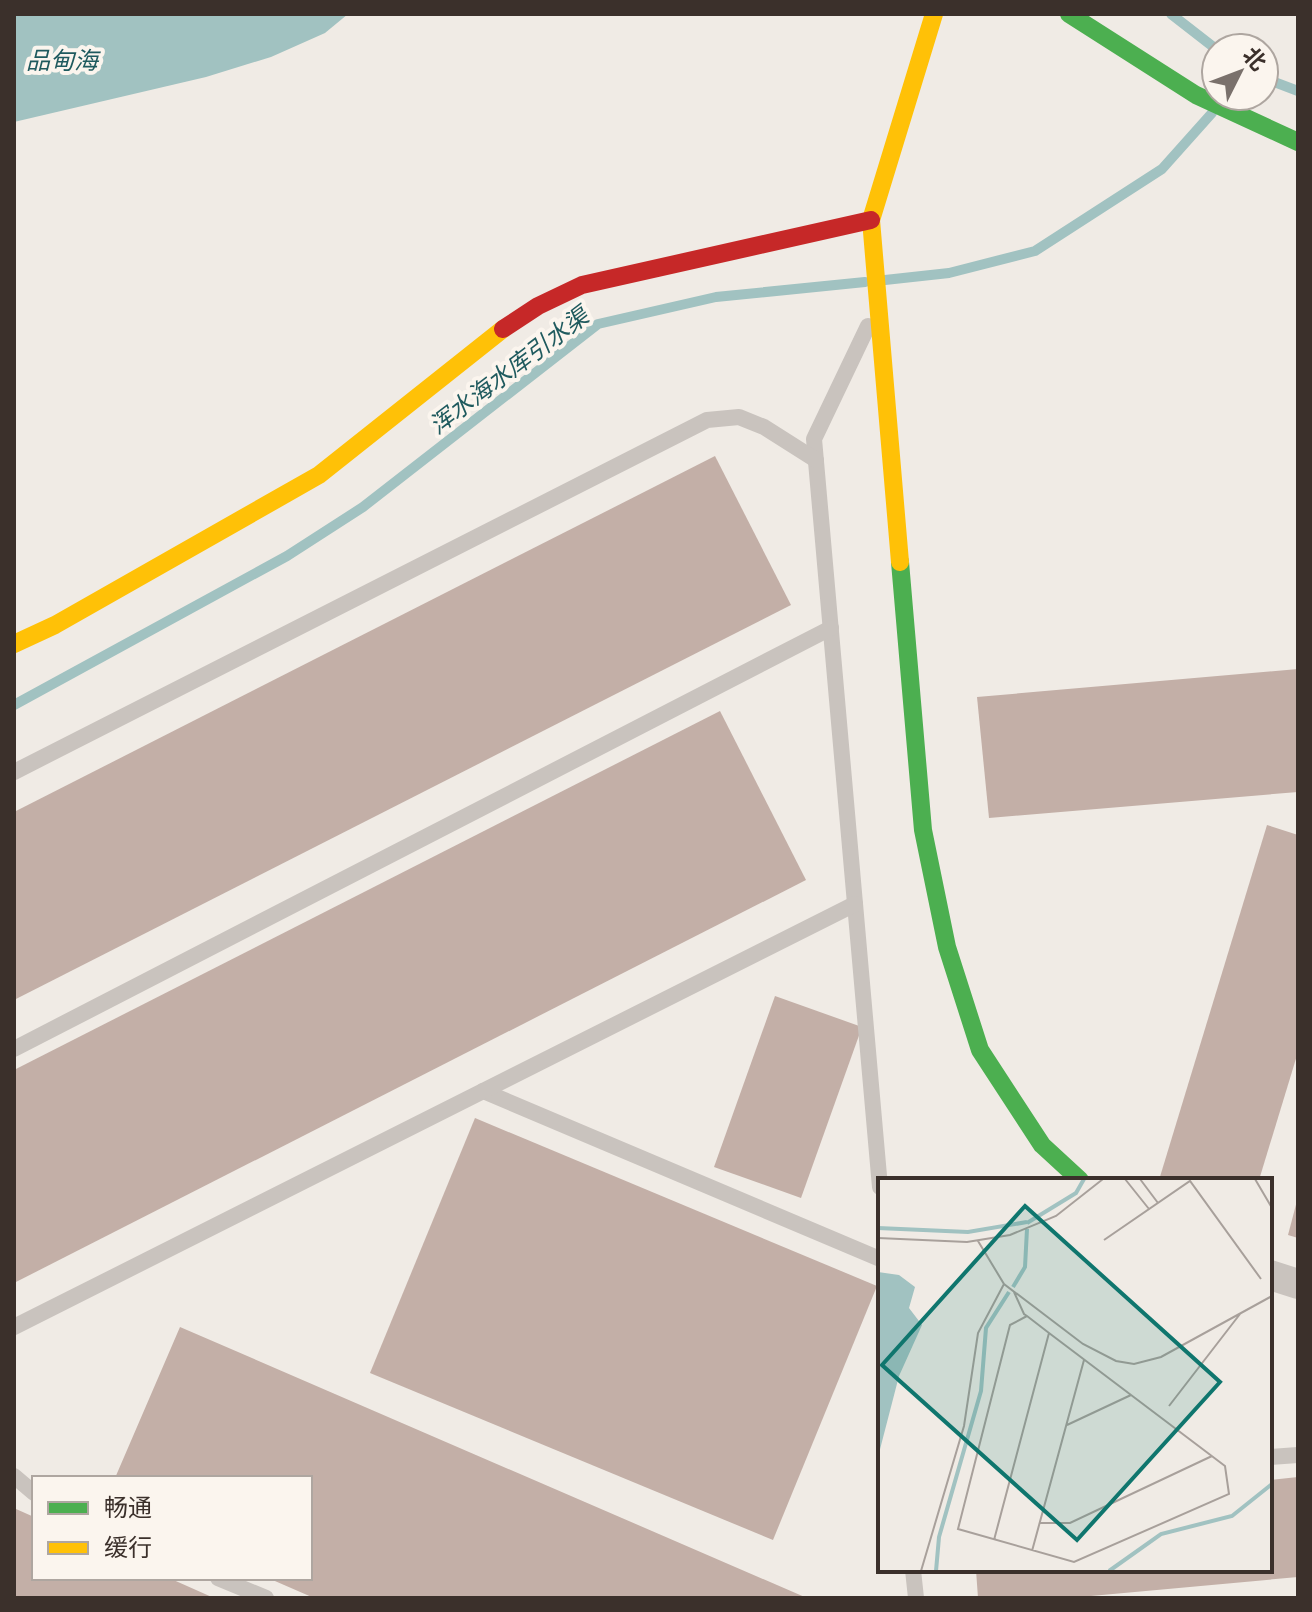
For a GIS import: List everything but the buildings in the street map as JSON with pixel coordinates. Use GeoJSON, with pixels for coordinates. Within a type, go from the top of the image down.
{"type":"FeatureCollection","features":[{"type":"Feature","properties":{"kind":"street"},"geometry":{"type":"LineString","coordinates":[[934,14],[871,220],[923,830],[947,947],[980,1050],[1042,1145],[1078,1178]]}},
{"type":"Feature","properties":{"kind":"street"},"geometry":{"type":"LineString","coordinates":[[1069,14],[1196,95],[1298,142]]}},
{"type":"Feature","properties":{"kind":"street"},"geometry":{"type":"LineString","coordinates":[[14,644],[55,625],[319,475],[485,341],[538,306],[582,285],[621,274],[871,220]]}},
{"type":"Feature","properties":{"kind":"street"},"geometry":{"type":"LineString","coordinates":[[1272,1276],[1298,1284]]}},
{"type":"Feature","properties":{"kind":"lane"},"geometry":{"type":"LineString","coordinates":[[879,303],[814,439],[879,1178]]}},
{"type":"Feature","properties":{"kind":"lane"},"geometry":{"type":"LineString","coordinates":[[14,772],[707,420],[739,417],[764,427],[816,460]]}},
{"type":"Feature","properties":{"kind":"lane"},"geometry":{"type":"LineString","coordinates":[[14,1049],[831,628]]}},
{"type":"Feature","properties":{"kind":"lane"},"geometry":{"type":"LineString","coordinates":[[14,1327],[855,904]]}},
{"type":"Feature","properties":{"kind":"lane"},"geometry":{"type":"LineString","coordinates":[[483,1091],[878,1258]]}},
{"type":"Feature","properties":{"kind":"lane"},"geometry":{"type":"LineString","coordinates":[[1272,1457],[1298,1455]]}},
{"type":"Feature","properties":{"kind":"lane"},"geometry":{"type":"LineString","coordinates":[[14,1476],[32,1491]]}},
{"type":"Feature","properties":{"kind":"lane"},"geometry":{"type":"LineString","coordinates":[[913,1572],[916,1598]]}},
{"type":"Feature","properties":{"kind":"lane"},"geometry":{"type":"LineString","coordinates":[[223,1580],[266,1598]]}},
{"type":"Feature","properties":{"kind":"water","name":"品甸海"},"geometry":{"type":"Polygon","coordinates":[[[14,14],[348,14],[325,33],[271,57],[206,77],[14,122],[14,14]]]}},
{"type":"Feature","properties":{"kind":"waterway","name":"浑水海水库引水渠"},"geometry":{"type":"LineString","coordinates":[[1171,14],[1200,37]]}},
{"type":"Feature","properties":{"kind":"waterway","name":"浑水海水库引水渠"},"geometry":{"type":"LineString","coordinates":[[1280,84],[1298,91]]}},
{"type":"Feature","properties":{"kind":"waterway","name":"浑水海水库引水渠"},"geometry":{"type":"LineString","coordinates":[[885,280],[949,273],[1035,251],[1162,169],[1212,113]]}},
{"type":"Feature","properties":{"kind":"waterway","name":"浑水海水库引水渠"},"geometry":{"type":"LineString","coordinates":[[14,705],[287,556],[363,507],[598,324],[716,297],[865,282]]}},
{"type":"Feature","properties":{"kind":"traffic: fast"},"geometry":{"type":"LineString","coordinates":[[1069,14],[1196,95],[1298,142]]}},
{"type":"Feature","properties":{"kind":"traffic: fast"},"geometry":{"type":"LineString","coordinates":[[900,562],[923,830],[947,947],[980,1050],[1042,1145],[1078,1178]]}},
{"type":"Feature","properties":{"kind":"traffic: slow"},"geometry":{"type":"LineString","coordinates":[[900,562],[871,220],[934,14]]}},
{"type":"Feature","properties":{"kind":"traffic: slow"},"geometry":{"type":"LineString","coordinates":[[14,644],[55,625],[319,475],[503,329]]}},
{"type":"Feature","properties":{"kind":"traffic: jam"},"geometry":{"type":"LineString","coordinates":[[503,329],[538,306],[582,285],[871,220]]}}]}
